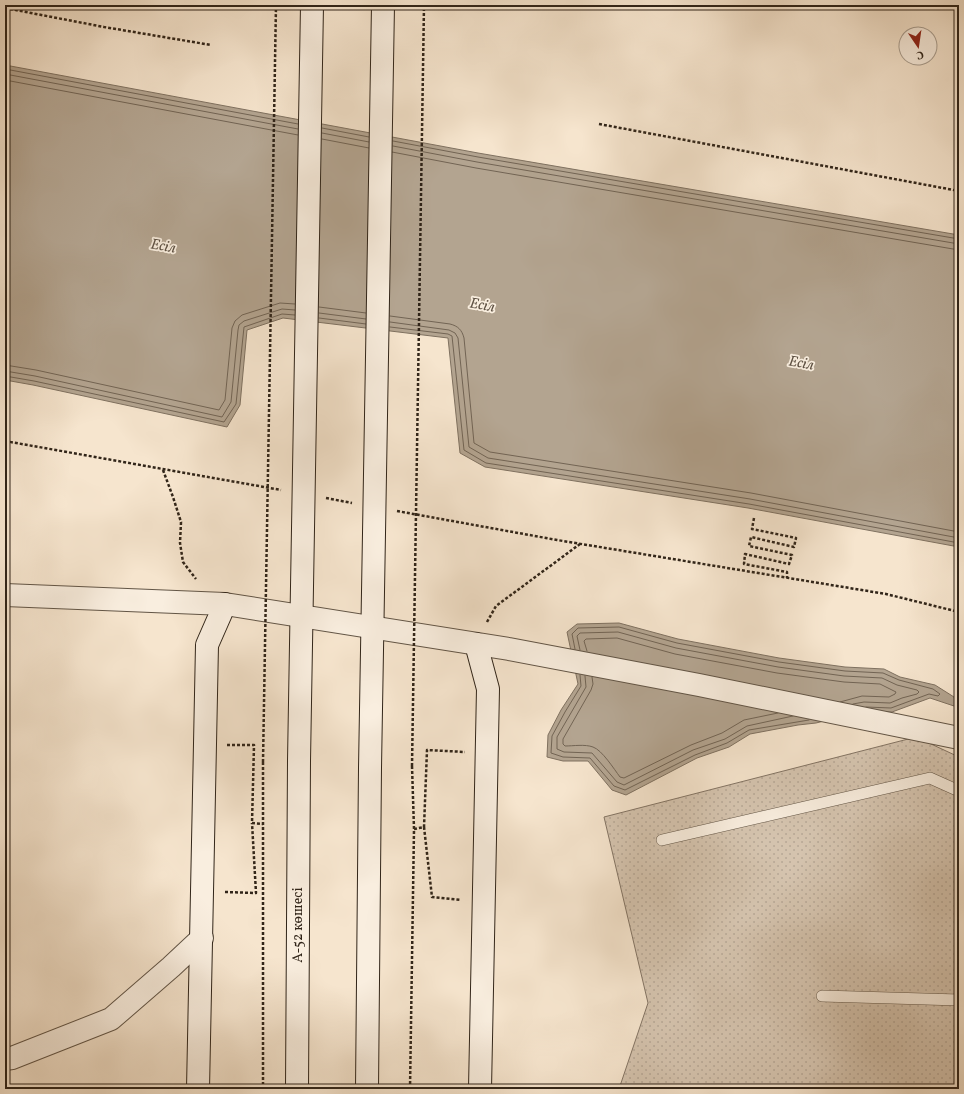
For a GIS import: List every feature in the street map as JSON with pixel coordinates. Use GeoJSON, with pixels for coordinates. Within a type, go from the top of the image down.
{"type":"FeatureCollection","features":[{"type":"Feature","properties":{"kind":"main road","name":"А-52 көшесі"},"geometry":{"type":"LineString","coordinates":[[297,1089],[299,761],[312,5]]}},
{"type":"Feature","properties":{"kind":"main road"},"geometry":{"type":"LineString","coordinates":[[367,1089],[370,768],[383,5]]}},
{"type":"Feature","properties":{"kind":"main road"},"geometry":{"type":"LineString","coordinates":[[5,595],[225,604],[476,644],[699,684],[959,738]]}},
{"type":"Feature","properties":{"kind":"main road"},"geometry":{"type":"LineString","coordinates":[[198,1089],[207,645],[225,604]]}},
{"type":"Feature","properties":{"kind":"main road"},"geometry":{"type":"LineString","coordinates":[[476,644],[488,689],[480,1089]]}},
{"type":"Feature","properties":{"kind":"main road"},"geometry":{"type":"LineString","coordinates":[[5,1059],[12,1058],[111,1019],[202,938]]}},
{"type":"Feature","properties":{"kind":"lane"},"geometry":{"type":"LineString","coordinates":[[662,840],[930,778],[959,791]]}},
{"type":"Feature","properties":{"kind":"lane"},"geometry":{"type":"LineString","coordinates":[[822,996],[959,1000]]}},
{"type":"Feature","properties":{"kind":"path"},"geometry":{"type":"LineString","coordinates":[[263,1089],[263,762],[276,5]]}},
{"type":"Feature","properties":{"kind":"path"},"geometry":{"type":"LineString","coordinates":[[410,1089],[414,829],[412,766],[424,5]]}},
{"type":"Feature","properties":{"kind":"path"},"geometry":{"type":"LineString","coordinates":[[5,8],[211,45]]}},
{"type":"Feature","properties":{"kind":"path"},"geometry":{"type":"LineString","coordinates":[[599,124],[959,191]]}},
{"type":"Feature","properties":{"kind":"path"},"geometry":{"type":"LineString","coordinates":[[5,441],[286,491]]}},
{"type":"Feature","properties":{"kind":"path"},"geometry":{"type":"LineString","coordinates":[[162,469],[181,522],[180,543],[183,562],[199,582]]}},
{"type":"Feature","properties":{"kind":"path"},"geometry":{"type":"LineString","coordinates":[[325,498],[356,504]]}},
{"type":"Feature","properties":{"kind":"path"},"geometry":{"type":"LineString","coordinates":[[394,511],[886,594],[959,612]]}},
{"type":"Feature","properties":{"kind":"path"},"geometry":{"type":"LineString","coordinates":[[754,518],[752,529],[796,538],[794,547],[751,537],[749,546],[792,555],[789,564],[745,554],[744,564],[788,572],[787,578]]}},
{"type":"Feature","properties":{"kind":"path"},"geometry":{"type":"LineString","coordinates":[[476,644],[496,606],[580,543]]}},
{"type":"Feature","properties":{"kind":"path"},"geometry":{"type":"LineString","coordinates":[[202,891],[256,893],[252,823],[254,745],[205,746]]}},
{"type":"Feature","properties":{"kind":"path"},"geometry":{"type":"LineString","coordinates":[[484,902],[432,897],[424,827],[427,750],[487,753]]}},
{"type":"Feature","properties":{"kind":"path"},"geometry":{"type":"LineString","coordinates":[[252,823],[263,824]]}},
{"type":"Feature","properties":{"kind":"path"},"geometry":{"type":"LineString","coordinates":[[414,829],[424,827]]}},
{"type":"Feature","properties":{"kind":"shaded area"},"geometry":{"type":"Polygon","coordinates":[[[916,737],[959,757],[959,1089],[619,1089],[648,1003],[604,817],[916,737]]]}},
{"type":"Feature","properties":{"kind":"water","name":"Есіл"},"geometry":{"type":"Polygon","coordinates":[[[5,65],[478,153],[959,235],[959,547],[748,508],[485,467],[460,453],[448,338],[283,318],[247,330],[240,405],[227,427],[5,380],[5,65]]]}},
{"type":"Feature","properties":{"kind":"water"},"geometry":{"type":"Polygon","coordinates":[[[619,623],[678,639],[779,658],[845,667],[884,669],[900,677],[935,685],[954,697],[957,707],[930,698],[892,712],[864,711],[816,723],[750,734],[729,747],[697,758],[626,795],[612,790],[588,761],[563,761],[547,757],[548,735],[561,710],[578,684],[567,632],[577,624],[619,623]]]}}]}
